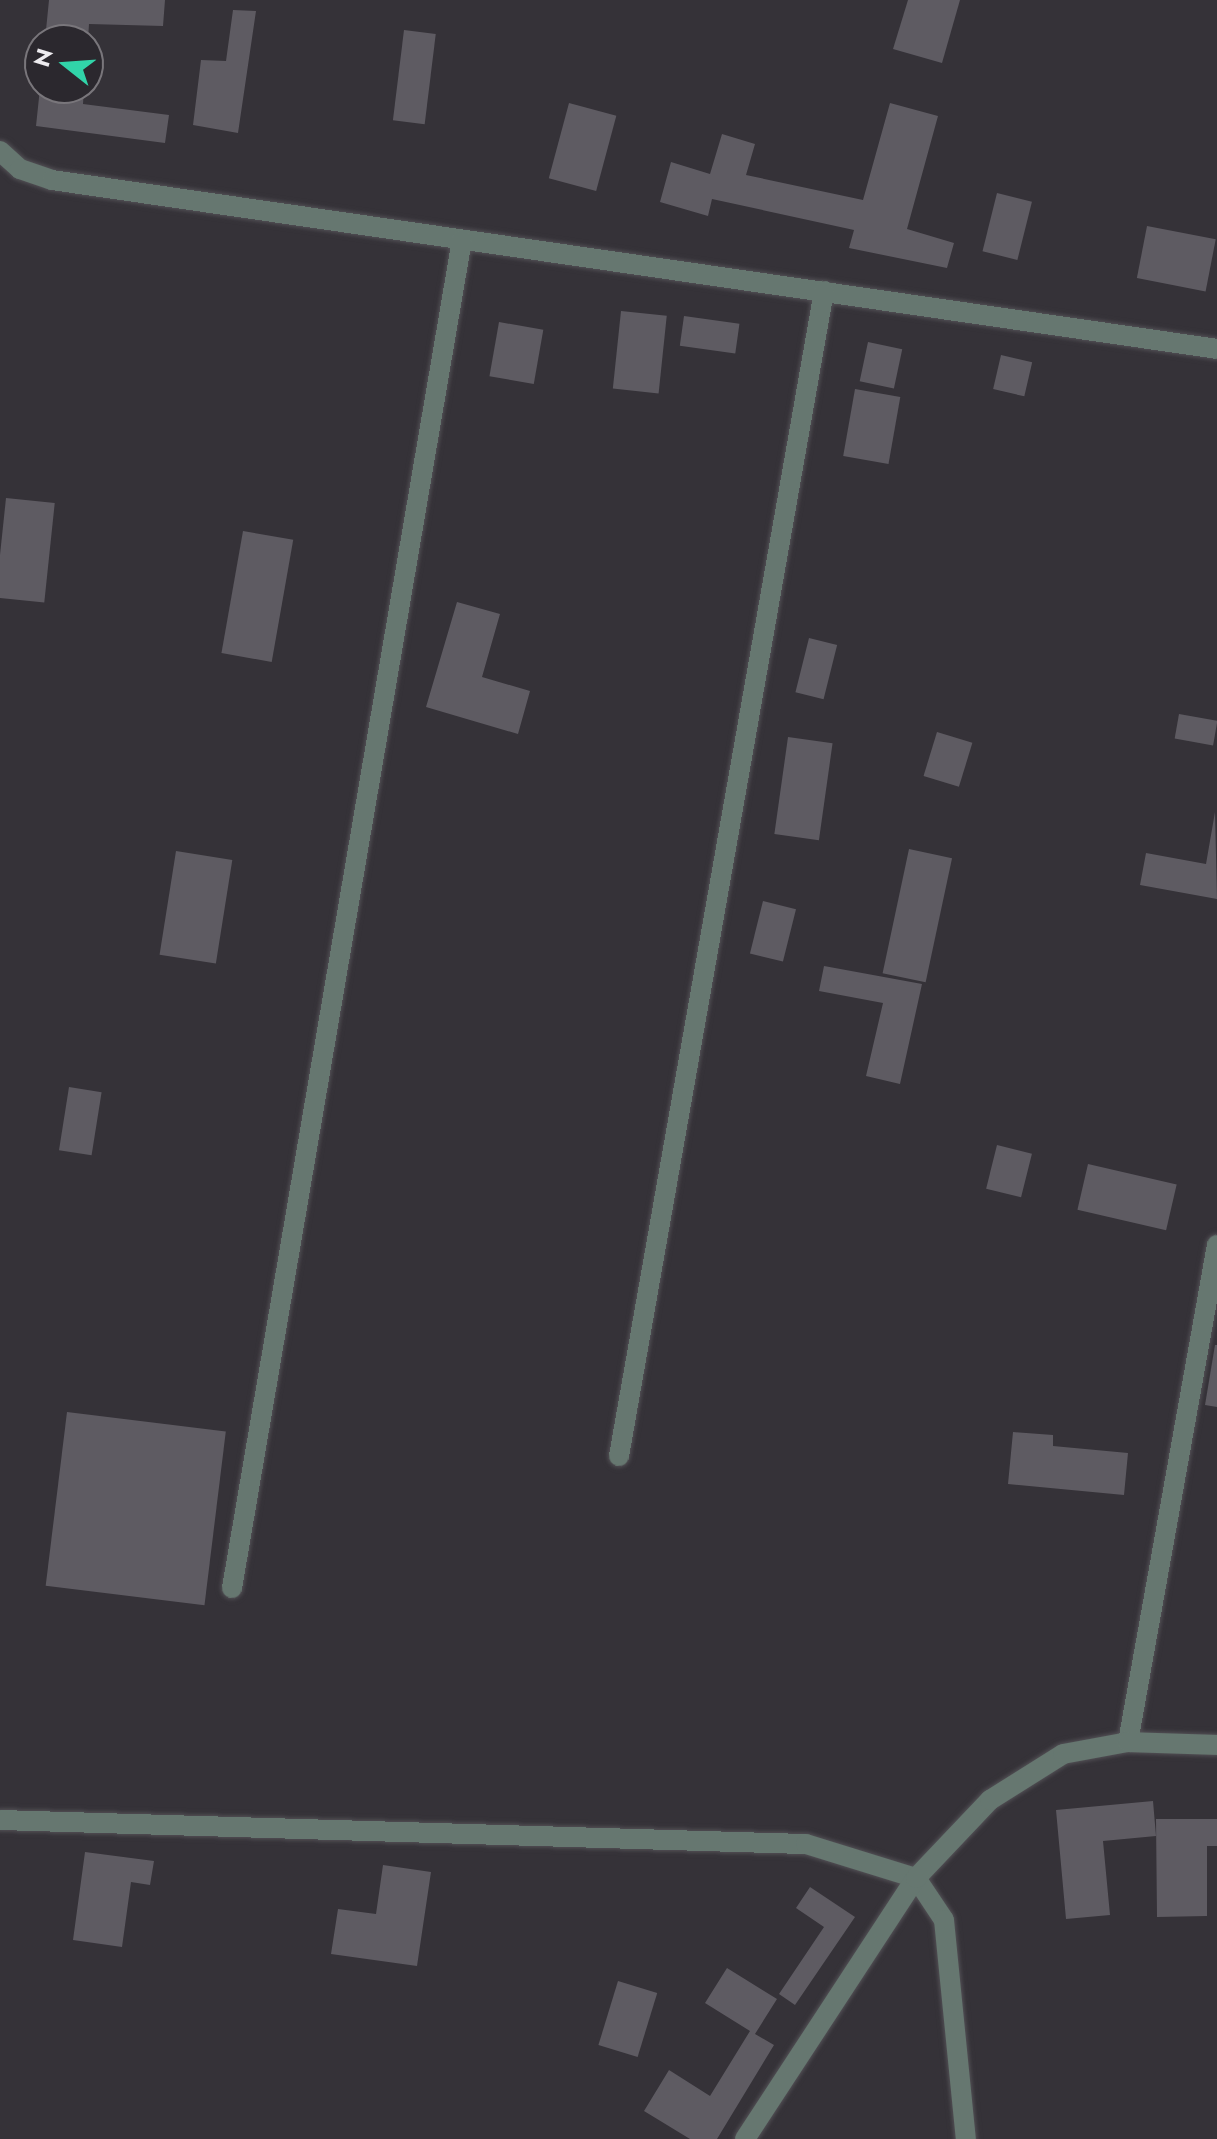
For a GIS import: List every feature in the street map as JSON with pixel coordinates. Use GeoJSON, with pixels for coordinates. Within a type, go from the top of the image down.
{"type":"FeatureCollection","features":[{"type":"Feature","properties":{"kind":"street"},"geometry":{"type":"LineString","coordinates":[[0,151],[20,169],[52,180],[1217,349]]}},
{"type":"Feature","properties":{"kind":"street"},"geometry":{"type":"LineString","coordinates":[[232,1588],[462,239]]}},
{"type":"Feature","properties":{"kind":"street"},"geometry":{"type":"LineString","coordinates":[[619,1456],[824,291]]}},
{"type":"Feature","properties":{"kind":"street"},"geometry":{"type":"LineString","coordinates":[[1128,1742],[1217,1245]]}},
{"type":"Feature","properties":{"kind":"street"},"geometry":{"type":"LineString","coordinates":[[745,2139],[916,1878],[990,1800],[1063,1754],[1128,1742],[1217,1745]]}},
{"type":"Feature","properties":{"kind":"street"},"geometry":{"type":"LineString","coordinates":[[0,1820],[806,1844],[916,1878],[944,1920],[966,2139]]}},
{"type":"Feature","properties":{"kind":"building"},"geometry":{"type":"Polygon","coordinates":[[[49,0],[165,0],[163,26],[47,24],[49,0]]]}},
{"type":"Feature","properties":{"kind":"building"},"geometry":{"type":"Polygon","coordinates":[[[908,0],[960,0],[942,63],[893,49],[908,0]]]}},
{"type":"Feature","properties":{"kind":"building"},"geometry":{"type":"Polygon","coordinates":[[[233,10],[256,11],[238,133],[193,125],[201,60],[226,61],[233,10]]]}},
{"type":"Feature","properties":{"kind":"building"},"geometry":{"type":"Polygon","coordinates":[[[404,30],[436,34],[425,124],[393,120],[404,30]]]}},
{"type":"Feature","properties":{"kind":"building"},"geometry":{"type":"Polygon","coordinates":[[[569,103],[616,116],[596,191],[549,178],[569,103]]]}},
{"type":"Feature","properties":{"kind":"building"},"geometry":{"type":"Polygon","coordinates":[[[890,103],[938,116],[907,229],[954,243],[947,268],[849,248],[854,230],[712,199],[708,216],[660,202],[671,162],[710,174],[722,134],[755,144],[746,175],[863,200],[890,103]]]}},
{"type":"Feature","properties":{"kind":"building"},"geometry":{"type":"Polygon","coordinates":[[[38,104],[83,104],[169,115],[165,143],[36,126],[38,104]]]}},
{"type":"Feature","properties":{"kind":"building"},"geometry":{"type":"Polygon","coordinates":[[[997,193],[1032,202],[1017,260],[982,251],[997,193]]]}},
{"type":"Feature","properties":{"kind":"building"},"geometry":{"type":"Polygon","coordinates":[[[1147,226],[1216,239],[1206,291],[1137,278],[1147,226]]]}},
{"type":"Feature","properties":{"kind":"building"},"geometry":{"type":"Polygon","coordinates":[[[621,311],[667,316],[659,393],[613,389],[621,311]]]}},
{"type":"Feature","properties":{"kind":"building"},"geometry":{"type":"Polygon","coordinates":[[[684,316],[739,324],[735,354],[680,346],[684,316]]]}},
{"type":"Feature","properties":{"kind":"building"},"geometry":{"type":"Polygon","coordinates":[[[499,322],[543,330],[534,384],[489,376],[499,322]]]}},
{"type":"Feature","properties":{"kind":"building"},"geometry":{"type":"Polygon","coordinates":[[[868,342],[902,349],[894,388],[860,381],[868,342]]]}},
{"type":"Feature","properties":{"kind":"building"},"geometry":{"type":"Polygon","coordinates":[[[1001,355],[1032,362],[1024,396],[993,389],[1001,355]]]}},
{"type":"Feature","properties":{"kind":"building"},"geometry":{"type":"Polygon","coordinates":[[[855,389],[900,397],[888,464],[843,456],[855,389]]]}},
{"type":"Feature","properties":{"kind":"building"},"geometry":{"type":"Polygon","coordinates":[[[6,498],[55,503],[44,603],[0,598],[0,555],[6,498]]]}},
{"type":"Feature","properties":{"kind":"building"},"geometry":{"type":"Polygon","coordinates":[[[243,531],[293,540],[272,662],[221,653],[243,531]]]}},
{"type":"Feature","properties":{"kind":"building"},"geometry":{"type":"Polygon","coordinates":[[[457,602],[500,614],[482,677],[530,691],[518,734],[426,707],[457,602]]]}},
{"type":"Feature","properties":{"kind":"building"},"geometry":{"type":"Polygon","coordinates":[[[809,638],[837,645],[824,699],[795,692],[809,638]]]}},
{"type":"Feature","properties":{"kind":"building"},"geometry":{"type":"Polygon","coordinates":[[[1179,714],[1217,721],[1213,745],[1175,739],[1179,714]]]}},
{"type":"Feature","properties":{"kind":"building"},"geometry":{"type":"Polygon","coordinates":[[[937,732],[972,743],[959,787],[924,776],[937,732]]]}},
{"type":"Feature","properties":{"kind":"building"},"geometry":{"type":"Polygon","coordinates":[[[788,737],[833,743],[819,840],[774,834],[788,737]]]}},
{"type":"Feature","properties":{"kind":"building"},"geometry":{"type":"Polygon","coordinates":[[[1215,812],[1217,899],[1140,885],[1146,853],[1206,864],[1215,812]]]}},
{"type":"Feature","properties":{"kind":"building"},"geometry":{"type":"Polygon","coordinates":[[[909,849],[952,858],[926,982],[883,973],[909,849]]]}},
{"type":"Feature","properties":{"kind":"building"},"geometry":{"type":"Polygon","coordinates":[[[176,851],[232,860],[216,964],[160,955],[176,851]]]}},
{"type":"Feature","properties":{"kind":"building"},"geometry":{"type":"Polygon","coordinates":[[[763,901],[796,909],[783,962],[750,953],[763,901]]]}},
{"type":"Feature","properties":{"kind":"building"},"geometry":{"type":"Polygon","coordinates":[[[824,966],[922,984],[900,1084],[866,1076],[883,1003],[819,991],[824,966]]]}},
{"type":"Feature","properties":{"kind":"building"},"geometry":{"type":"Polygon","coordinates":[[[69,1087],[102,1092],[92,1155],[59,1150],[69,1087]]]}},
{"type":"Feature","properties":{"kind":"building"},"geometry":{"type":"Polygon","coordinates":[[[997,1145],[1032,1154],[1021,1197],[986,1189],[997,1145]]]}},
{"type":"Feature","properties":{"kind":"building"},"geometry":{"type":"Polygon","coordinates":[[[1088,1164],[1177,1184],[1166,1230],[1077,1210],[1088,1164]]]}},
{"type":"Feature","properties":{"kind":"building"},"geometry":{"type":"Polygon","coordinates":[[[1217,1345],[1217,1407],[1205,1405],[1217,1345]]]}},
{"type":"Feature","properties":{"kind":"building"},"geometry":{"type":"Polygon","coordinates":[[[67,1412],[226,1431],[204,1605],[46,1586],[67,1412]]]}},
{"type":"Feature","properties":{"kind":"building"},"geometry":{"type":"Polygon","coordinates":[[[1013,1432],[1053,1435],[1053,1446],[1128,1453],[1124,1495],[1008,1484],[1013,1432]]]}},
{"type":"Feature","properties":{"kind":"building"},"geometry":{"type":"Polygon","coordinates":[[[1153,1801],[1156,1836],[1103,1841],[1110,1915],[1066,1919],[1056,1810],[1153,1801]]]}},
{"type":"Feature","properties":{"kind":"building"},"geometry":{"type":"Polygon","coordinates":[[[1156,1819],[1217,1819],[1217,1846],[1207,1846],[1207,1916],[1157,1917],[1156,1819]]]}},
{"type":"Feature","properties":{"kind":"building"},"geometry":{"type":"Polygon","coordinates":[[[85,1852],[154,1861],[150,1885],[131,1882],[122,1947],[73,1940],[85,1852]]]}},
{"type":"Feature","properties":{"kind":"building"},"geometry":{"type":"Polygon","coordinates":[[[383,1865],[431,1872],[417,1966],[331,1954],[338,1909],[376,1914],[383,1865]]]}},
{"type":"Feature","properties":{"kind":"building"},"geometry":{"type":"Polygon","coordinates":[[[810,1887],[855,1917],[795,2005],[779,1994],[824,1927],[796,1908],[810,1887]]]}},
{"type":"Feature","properties":{"kind":"building"},"geometry":{"type":"Polygon","coordinates":[[[727,1968],[777,1999],[755,2034],[774,2045],[717,2139],[690,2139],[644,2111],[669,2070],[710,2096],[750,2031],[705,2003],[727,1968]]]}},
{"type":"Feature","properties":{"kind":"building"},"geometry":{"type":"Polygon","coordinates":[[[618,1981],[657,1993],[638,2057],[598,2045],[618,1981]]]}}]}
